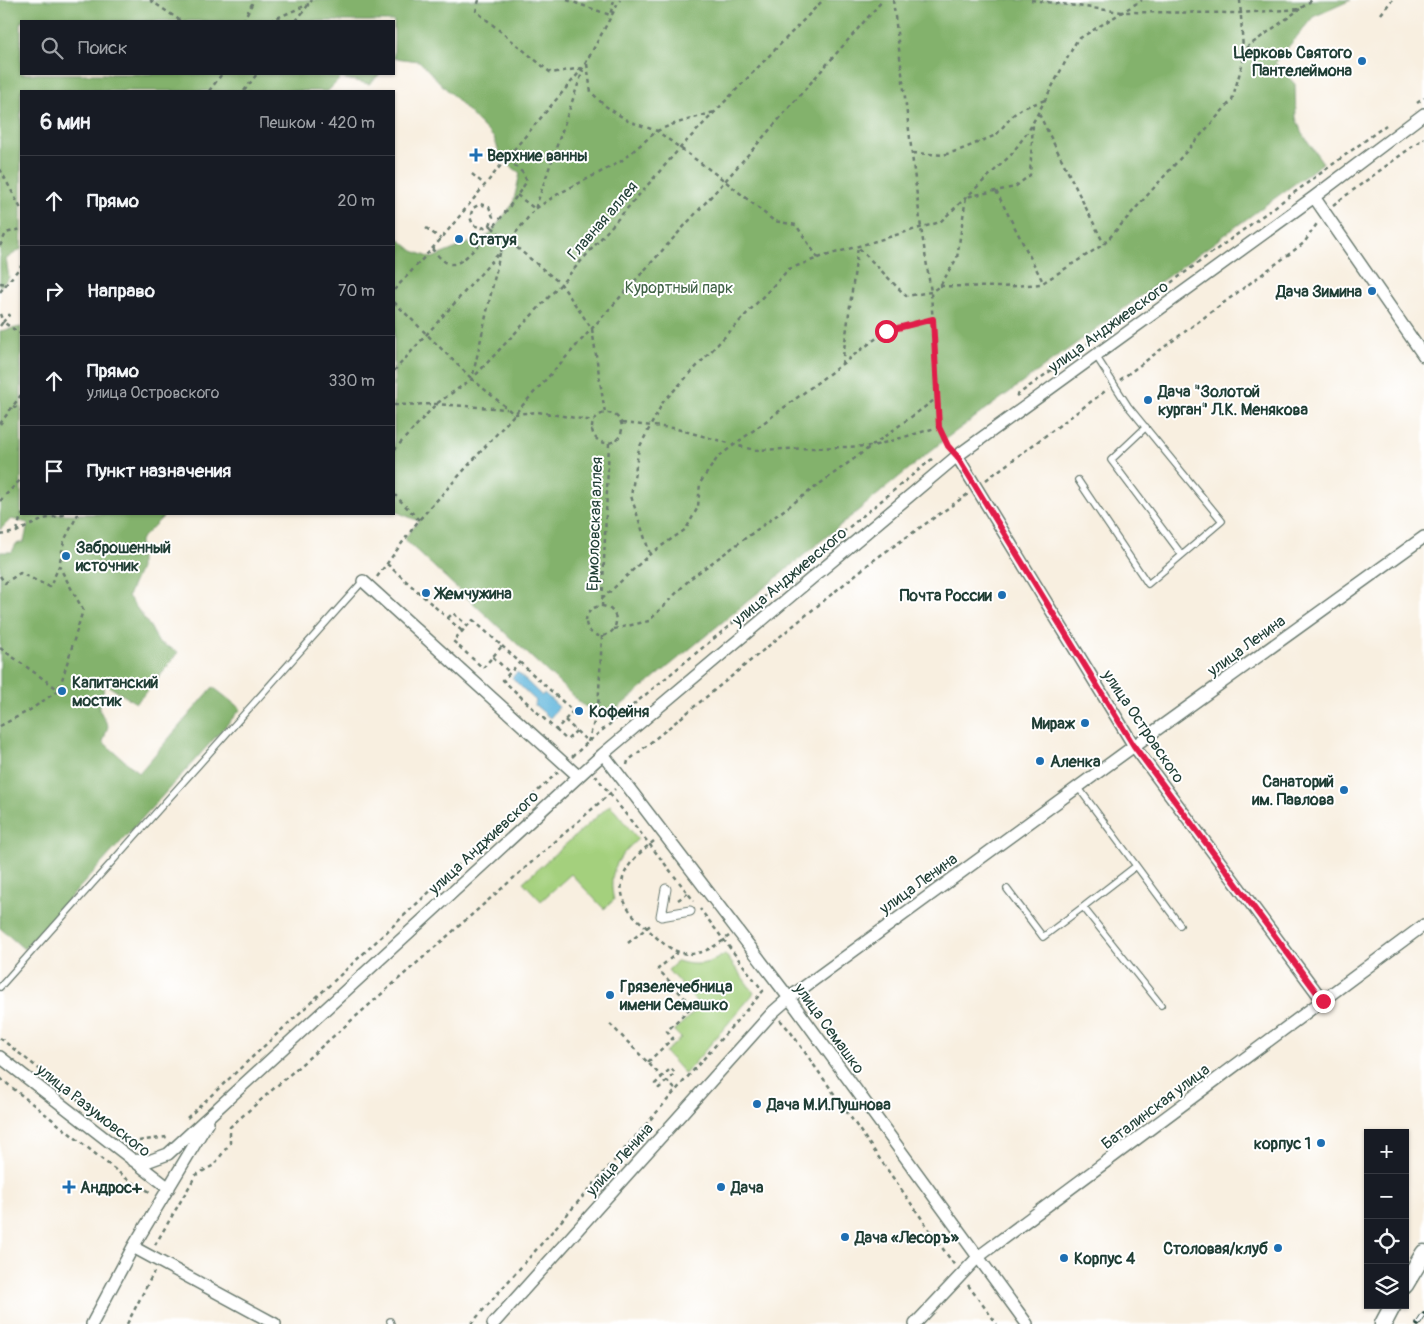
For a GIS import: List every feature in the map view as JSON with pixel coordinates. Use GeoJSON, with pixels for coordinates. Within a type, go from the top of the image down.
{"type":"FeatureCollection","features":[{"type":"Feature","properties":{"kind":"main road"},"geometry":{"type":"LineString","coordinates":[[1409,1278],[1424,1253]]}},
{"type":"Feature","properties":{"kind":"main road"},"geometry":{"type":"LineString","coordinates":[[1383,1324],[1392,1309]]}},
{"type":"Feature","properties":{"kind":"street","name":"улица Анджиевского"},"geometry":{"type":"LineString","coordinates":[[132,1160],[149,1162],[168,1154],[578,776],[957,456],[1314,197],[1424,114]]}},
{"type":"Feature","properties":{"kind":"street"},"geometry":{"type":"LineString","coordinates":[[1314,197],[1424,356]]}},
{"type":"Feature","properties":{"kind":"street","name":"улица Островского"},"geometry":{"type":"LineString","coordinates":[[957,456],[1134,746],[1323,1001]]}},
{"type":"Feature","properties":{"kind":"street","name":"улица Ленина"},"geometry":{"type":"LineString","coordinates":[[493,1324],[773,1012],[789,998],[1134,746],[1424,538]]}},
{"type":"Feature","properties":{"kind":"street"},"geometry":{"type":"LineString","coordinates":[[366,584],[578,776]]}},
{"type":"Feature","properties":{"kind":"street","name":"улица Семашко"},"geometry":{"type":"LineString","coordinates":[[603,754],[789,998],[1027,1324]]}},
{"type":"Feature","properties":{"kind":"street"},"geometry":{"type":"LineString","coordinates":[[666,889],[661,916],[690,911]]}},
{"type":"Feature","properties":{"kind":"street","name":"Баталинская улица"},"geometry":{"type":"LineString","coordinates":[[915,1324],[978,1257],[1424,925]]}},
{"type":"Feature","properties":{"kind":"street","name":"улица Разумовского"},"geometry":{"type":"LineString","coordinates":[[0,1057],[169,1188]]}},
{"type":"Feature","properties":{"kind":"street","name":"улица Анджиевского"},"geometry":{"type":"LineString","coordinates":[[92,1324],[133,1247],[214,1112]]}},
{"type":"Feature","properties":{"kind":"street"},"geometry":{"type":"LineString","coordinates":[[133,1247],[275,1324]]}},
{"type":"Feature","properties":{"kind":"lane"},"geometry":{"type":"LineString","coordinates":[[1078,480],[1148,584],[1222,521],[1128,406],[1096,356]]}},
{"type":"Feature","properties":{"kind":"lane"},"geometry":{"type":"LineString","coordinates":[[1146,427],[1111,460],[1182,555]]}},
{"type":"Feature","properties":{"kind":"lane"},"geometry":{"type":"LineString","coordinates":[[0,986],[366,584]]}},
{"type":"Feature","properties":{"kind":"lane"},"geometry":{"type":"LineString","coordinates":[[1078,787],[1180,925]]}},
{"type":"Feature","properties":{"kind":"lane"},"geometry":{"type":"LineString","coordinates":[[1007,889],[1043,937],[1136,866]]}},
{"type":"Feature","properties":{"kind":"lane"},"geometry":{"type":"LineString","coordinates":[[1083,907],[1161,1005]]}},
{"type":"Feature","properties":{"kind":"path"},"geometry":{"type":"LineString","coordinates":[[150,0],[180,20]]}},
{"type":"Feature","properties":{"kind":"path"},"geometry":{"type":"LineString","coordinates":[[244,20],[254,0]]}},
{"type":"Feature","properties":{"kind":"path"},"geometry":{"type":"LineString","coordinates":[[297,20],[312,0]]}},
{"type":"Feature","properties":{"kind":"path"},"geometry":{"type":"LineString","coordinates":[[479,0],[476,11],[551,73],[583,68]]}},
{"type":"Feature","properties":{"kind":"path"},"geometry":{"type":"LineString","coordinates":[[567,0],[610,16]]}},
{"type":"Feature","properties":{"kind":"path"},"geometry":{"type":"LineString","coordinates":[[610,16],[614,0]]}},
{"type":"Feature","properties":{"kind":"path"},"geometry":{"type":"LineString","coordinates":[[395,289],[441,239],[587,63],[620,0]]}},
{"type":"Feature","properties":{"kind":"path","name":"Главная аллея"},"geometry":{"type":"LineString","coordinates":[[395,449],[436,404],[472,379],[561,284],[680,148],[824,0]]}},
{"type":"Feature","properties":{"kind":"path"},"geometry":{"type":"LineString","coordinates":[[366,584],[387,564],[419,520],[725,181],[883,0]]}},
{"type":"Feature","properties":{"kind":"path"},"geometry":{"type":"LineString","coordinates":[[893,0],[921,228],[931,292],[939,427],[948,446],[957,456]]}},
{"type":"Feature","properties":{"kind":"path"},"geometry":{"type":"LineString","coordinates":[[1030,0],[1122,12],[1240,13],[1300,9]]}},
{"type":"Feature","properties":{"kind":"path"},"geometry":{"type":"LineString","coordinates":[[650,554],[631,496],[639,448],[663,402],[789,270],[818,258],[940,222],[1011,155],[1034,122],[1077,40],[1142,0]]}},
{"type":"Feature","properties":{"kind":"path"},"geometry":{"type":"LineString","coordinates":[[940,286],[1001,287],[1043,282],[1104,244],[1232,100],[1244,58],[1240,0]]}},
{"type":"Feature","properties":{"kind":"path"},"geometry":{"type":"LineString","coordinates":[[1243,50],[1312,0]]}},
{"type":"Feature","properties":{"kind":"path"},"geometry":{"type":"LineString","coordinates":[[1381,14],[1392,0]]}},
{"type":"Feature","properties":{"kind":"path"},"geometry":{"type":"LineString","coordinates":[[272,20],[309,4]]}},
{"type":"Feature","properties":{"kind":"path"},"geometry":{"type":"LineString","coordinates":[[587,63],[591,92],[604,105],[628,121],[657,131],[774,220],[796,224],[818,258]]}},
{"type":"Feature","properties":{"kind":"path"},"geometry":{"type":"LineString","coordinates":[[535,209],[583,68]]}},
{"type":"Feature","properties":{"kind":"path"},"geometry":{"type":"LineString","coordinates":[[210,90],[221,75]]}},
{"type":"Feature","properties":{"kind":"path"},"geometry":{"type":"LineString","coordinates":[[245,90],[257,75]]}},
{"type":"Feature","properties":{"kind":"path"},"geometry":{"type":"LineString","coordinates":[[913,153],[943,155],[960,150],[996,135],[1013,115],[1023,108],[1045,100]]}},
{"type":"Feature","properties":{"kind":"path"},"geometry":{"type":"LineString","coordinates":[[395,370],[501,251],[535,209],[558,194],[620,162],[657,131],[715,112]]}},
{"type":"Feature","properties":{"kind":"path"},"geometry":{"type":"LineString","coordinates":[[1038,113],[1104,244]]}},
{"type":"Feature","properties":{"kind":"path"},"geometry":{"type":"LineString","coordinates":[[966,197],[1015,187],[1030,175],[1034,122]]}},
{"type":"Feature","properties":{"kind":"path"},"geometry":{"type":"LineString","coordinates":[[127,1324],[167,1252],[154,1245],[196,1175],[214,1165],[230,1143],[230,1127],[611,794],[624,782],[628,761],[871,562],[976,488],[1304,243],[1324,211],[1424,138]]}},
{"type":"Feature","properties":{"kind":"path"},"geometry":{"type":"LineString","coordinates":[[432,249],[444,261],[451,264],[457,263],[469,255],[493,228],[527,181],[522,172],[506,159]]}},
{"type":"Feature","properties":{"kind":"path"},"geometry":{"type":"LineString","coordinates":[[0,169],[20,207]]}},
{"type":"Feature","properties":{"kind":"path"},"geometry":{"type":"LineString","coordinates":[[472,174],[485,185]]}},
{"type":"Feature","properties":{"kind":"path"},"geometry":{"type":"LineString","coordinates":[[1011,400],[1306,184]]}},
{"type":"Feature","properties":{"kind":"path"},"geometry":{"type":"LineString","coordinates":[[996,191],[1043,282]]}},
{"type":"Feature","properties":{"kind":"path"},"geometry":{"type":"LineString","coordinates":[[517,195],[535,209]]}},
{"type":"Feature","properties":{"kind":"path"},"geometry":{"type":"LineString","coordinates":[[858,246],[906,296],[931,292],[940,286],[957,258],[966,197]]}},
{"type":"Feature","properties":{"kind":"path"},"geometry":{"type":"LineString","coordinates":[[480,204],[489,207],[494,217],[490,225],[482,228],[473,225],[470,217],[473,208],[480,204]]}},
{"type":"Feature","properties":{"kind":"path"},"geometry":{"type":"LineString","coordinates":[[469,205],[473,208]]}},
{"type":"Feature","properties":{"kind":"path"},"geometry":{"type":"LineString","coordinates":[[490,225],[561,284],[592,329],[605,413]]}},
{"type":"Feature","properties":{"kind":"path"},"geometry":{"type":"LineString","coordinates":[[426,228],[441,239]]}},
{"type":"Feature","properties":{"kind":"path"},"geometry":{"type":"LineString","coordinates":[[0,246],[6,234],[20,229]]}},
{"type":"Feature","properties":{"kind":"path"},"geometry":{"type":"LineString","coordinates":[[842,365],[858,246]]}},
{"type":"Feature","properties":{"kind":"path"},"geometry":{"type":"LineString","coordinates":[[472,379],[501,251]]}},
{"type":"Feature","properties":{"kind":"path"},"geometry":{"type":"LineString","coordinates":[[6,294],[1,291],[20,267]]}},
{"type":"Feature","properties":{"kind":"path"},"geometry":{"type":"LineString","coordinates":[[0,283],[7,284]]}},
{"type":"Feature","properties":{"kind":"path"},"geometry":{"type":"LineString","coordinates":[[395,303],[472,379],[514,414],[538,412],[594,421]]}},
{"type":"Feature","properties":{"kind":"path"},"geometry":{"type":"LineString","coordinates":[[0,314],[3,322],[20,333]]}},
{"type":"Feature","properties":{"kind":"path"},"geometry":{"type":"LineString","coordinates":[[0,326],[10,314]]}},
{"type":"Feature","properties":{"kind":"path"},"geometry":{"type":"LineString","coordinates":[[602,599],[650,554],[686,529],[698,507],[700,483],[718,457],[886,331],[933,319]]}},
{"type":"Feature","properties":{"kind":"path"},"geometry":{"type":"LineString","coordinates":[[0,424],[20,396]]}},
{"type":"Feature","properties":{"kind":"path"},"geometry":{"type":"LineString","coordinates":[[614,629],[616,624],[614,614],[607,608],[602,607],[591,611],[587,621],[591,632],[602,636],[614,629],[649,621],[691,578],[938,398]]}},
{"type":"Feature","properties":{"kind":"path"},"geometry":{"type":"LineString","coordinates":[[395,405],[436,404],[508,409]]}},
{"type":"Feature","properties":{"kind":"path"},"geometry":{"type":"LineString","coordinates":[[13,406],[20,410]]}},
{"type":"Feature","properties":{"kind":"path"},"geometry":{"type":"LineString","coordinates":[[605,413],[616,415],[622,423],[620,436],[615,441],[609,443],[598,440],[592,426],[598,415],[605,413]]}},
{"type":"Feature","properties":{"kind":"path"},"geometry":{"type":"LineString","coordinates":[[622,423],[673,428],[754,450],[874,446],[939,427]]}},
{"type":"Feature","properties":{"kind":"path","name":"Ермоловская аллея"},"geometry":{"type":"LineString","coordinates":[[602,607],[609,443]]}},
{"type":"Feature","properties":{"kind":"path"},"geometry":{"type":"LineString","coordinates":[[187,1118],[588,742],[932,459]]}},
{"type":"Feature","properties":{"kind":"path"},"geometry":{"type":"LineString","coordinates":[[0,501],[20,480]]}},
{"type":"Feature","properties":{"kind":"path"},"geometry":{"type":"LineString","coordinates":[[395,495],[419,520]]}},
{"type":"Feature","properties":{"kind":"path"},"geometry":{"type":"LineString","coordinates":[[17,532],[20,519],[23,515]]}},
{"type":"Feature","properties":{"kind":"path"},"geometry":{"type":"LineString","coordinates":[[0,535],[17,532],[44,519],[63,515]]}},
{"type":"Feature","properties":{"kind":"path"},"geometry":{"type":"LineString","coordinates":[[0,576],[5,583],[20,574],[50,587],[59,566],[64,541],[77,515]]}},
{"type":"Feature","properties":{"kind":"path"},"geometry":{"type":"LineString","coordinates":[[387,564],[463,632]]}},
{"type":"Feature","properties":{"kind":"path"},"geometry":{"type":"LineString","coordinates":[[0,726],[30,710],[59,690],[83,610],[59,566]]}},
{"type":"Feature","properties":{"kind":"path"},"geometry":{"type":"LineString","coordinates":[[448,618],[453,613],[468,626]]}},
{"type":"Feature","properties":{"kind":"path"},"geometry":{"type":"LineString","coordinates":[[502,646],[483,668],[454,642],[473,620],[520,662],[573,711],[556,730]]}},
{"type":"Feature","properties":{"kind":"path"},"geometry":{"type":"LineString","coordinates":[[588,742],[598,709],[602,636]]}},
{"type":"Feature","properties":{"kind":"path"},"geometry":{"type":"LineString","coordinates":[[0,648],[59,690]]}},
{"type":"Feature","properties":{"kind":"path"},"geometry":{"type":"LineString","coordinates":[[493,657],[510,673]]}},
{"type":"Feature","properties":{"kind":"path"},"geometry":{"type":"LineString","coordinates":[[520,662],[503,680],[568,740],[576,731]]}},
{"type":"Feature","properties":{"kind":"path"},"geometry":{"type":"LineString","coordinates":[[565,720],[588,742]]}},
{"type":"Feature","properties":{"kind":"path"},"geometry":{"type":"LineString","coordinates":[[471,1324],[762,991],[589,767]]}},
{"type":"Feature","properties":{"kind":"path"},"geometry":{"type":"LineString","coordinates":[[678,900],[688,893]]}},
{"type":"Feature","properties":{"kind":"path"},"geometry":{"type":"LineString","coordinates":[[628,943],[647,929]]}},
{"type":"Feature","properties":{"kind":"path"},"geometry":{"type":"LineString","coordinates":[[648,1062],[673,1038],[667,1031],[692,1006],[658,969],[678,952]]}},
{"type":"Feature","properties":{"kind":"path"},"geometry":{"type":"LineString","coordinates":[[758,996],[790,1031],[997,1324]]}},
{"type":"Feature","properties":{"kind":"path"},"geometry":{"type":"LineString","coordinates":[[610,1024],[662,1077]]}},
{"type":"Feature","properties":{"kind":"path"},"geometry":{"type":"LineString","coordinates":[[0,1038],[85,1106]]}},
{"type":"Feature","properties":{"kind":"path"},"geometry":{"type":"LineString","coordinates":[[671,1068],[675,1073],[667,1081],[659,1088],[655,1084],[671,1068]]}},
{"type":"Feature","properties":{"kind":"path"},"geometry":{"type":"LineString","coordinates":[[0,1078],[127,1178],[153,1193],[149,1200]]}},
{"type":"Feature","properties":{"kind":"path"},"geometry":{"type":"LineString","coordinates":[[667,1081],[676,1090]]}},
{"type":"Feature","properties":{"kind":"path"},"geometry":{"type":"LineString","coordinates":[[124,1137],[132,1143],[166,1138],[173,1131]]}},
{"type":"Feature","properties":{"kind":"green space","name":"Курортный парк"},"geometry":{"type":"Polygon","coordinates":[[[0,0],[1351,0],[1313,17],[1275,63],[1295,84],[1296,118],[1302,133],[1323,163],[944,440],[613,712],[584,706],[404,539],[419,521],[395,511],[395,236],[413,251],[432,258],[489,235],[513,204],[520,173],[502,160],[494,138],[419,61],[395,58],[395,20],[20,20],[20,75],[379,75],[369,84],[341,78],[329,90],[20,90],[20,250],[6,259],[9,278],[0,287],[0,0]]]}},
{"type":"Feature","properties":{"kind":"green space"},"geometry":{"type":"Polygon","coordinates":[[[20,327],[20,515],[165,515],[140,540],[140,568],[128,596],[151,628],[158,642],[178,652],[154,684],[136,703],[105,684],[99,709],[108,726],[103,742],[139,773],[213,687],[241,709],[24,949],[0,928],[0,552],[12,552],[16,544],[24,542],[28,523],[11,519],[0,530],[0,331],[20,327]]]}},
{"type":"Feature","properties":{"kind":"green space"},"geometry":{"type":"Polygon","coordinates":[[[610,805],[638,839],[625,852],[613,873],[612,890],[614,900],[604,909],[571,874],[541,901],[523,882],[610,805]]]}},
{"type":"Feature","properties":{"kind":"green space"},"geometry":{"type":"Polygon","coordinates":[[[725,954],[754,993],[685,1074],[665,1052],[681,1038],[674,1031],[700,1006],[668,970],[678,961],[703,964],[725,954]]]}},
{"type":"Feature","properties":{"kind":"water"},"geometry":{"type":"Polygon","coordinates":[[[517,672],[542,696],[544,693],[559,707],[550,718],[534,704],[536,701],[512,678],[517,672]]]}},
{"type":"Feature","properties":{"kind":"railway"},"geometry":{"type":"LineString","coordinates":[[1418,1324],[1424,1315]]}},
{"type":"Feature","properties":{"kind":"place","name":"Церковь Святого Пантелеймона"},"geometry":{"type":"Point","coordinates":[1362,61]}},
{"type":"Feature","properties":{"kind":"place","name":"Верхние ванны"},"geometry":{"type":"Point","coordinates":[476,155]}},
{"type":"Feature","properties":{"kind":"place","name":"Статуя"},"geometry":{"type":"Point","coordinates":[459,239]}},
{"type":"Feature","properties":{"kind":"place","name":"Дача Зимина"},"geometry":{"type":"Point","coordinates":[1372,291]}},
{"type":"Feature","properties":{"kind":"place","name":"Дача \"Золотой курган\" Л.К. Менякова"},"geometry":{"type":"Point","coordinates":[1148,400]}},
{"type":"Feature","properties":{"kind":"place","name":"Заброшенный источник"},"geometry":{"type":"Point","coordinates":[66,556]}},
{"type":"Feature","properties":{"kind":"place","name":"Жемчужина"},"geometry":{"type":"Point","coordinates":[426,593]}},
{"type":"Feature","properties":{"kind":"place","name":"Почта России"},"geometry":{"type":"Point","coordinates":[1002,595]}},
{"type":"Feature","properties":{"kind":"place","name":"Капитанский мостик"},"geometry":{"type":"Point","coordinates":[62,691]}},
{"type":"Feature","properties":{"kind":"place","name":"Кофейня"},"geometry":{"type":"Point","coordinates":[579,711]}},
{"type":"Feature","properties":{"kind":"place","name":"Мираж"},"geometry":{"type":"Point","coordinates":[1085,723]}},
{"type":"Feature","properties":{"kind":"place","name":"Аленка"},"geometry":{"type":"Point","coordinates":[1040,761]}},
{"type":"Feature","properties":{"kind":"place","name":"Санаторий им. Павлова"},"geometry":{"type":"Point","coordinates":[1344,790]}},
{"type":"Feature","properties":{"kind":"place","name":"Грязелечебница имени Семашко"},"geometry":{"type":"Point","coordinates":[610,995]}},
{"type":"Feature","properties":{"kind":"place","name":"Дача М.И.Пушнова"},"geometry":{"type":"Point","coordinates":[757,1104]}},
{"type":"Feature","properties":{"kind":"place","name":"корпус 1"},"geometry":{"type":"Point","coordinates":[1321,1143]}},
{"type":"Feature","properties":{"kind":"place","name":"Андрос+"},"geometry":{"type":"Point","coordinates":[69,1187]}},
{"type":"Feature","properties":{"kind":"place","name":"Дача"},"geometry":{"type":"Point","coordinates":[721,1187]}},
{"type":"Feature","properties":{"kind":"place","name":"Дача «Лесоръ»"},"geometry":{"type":"Point","coordinates":[845,1237]}},
{"type":"Feature","properties":{"kind":"place","name":"Столовая/клуб"},"geometry":{"type":"Point","coordinates":[1278,1248]}},
{"type":"Feature","properties":{"kind":"place","name":"Корпус 4"},"geometry":{"type":"Point","coordinates":[1064,1258]}},
{"type":"Feature","properties":{"kind":"route"},"geometry":{"type":"LineString","coordinates":[[886,331],[933,319],[939,427],[944,440],[957,456],[1134,746],[1323,1001]]}}]}
